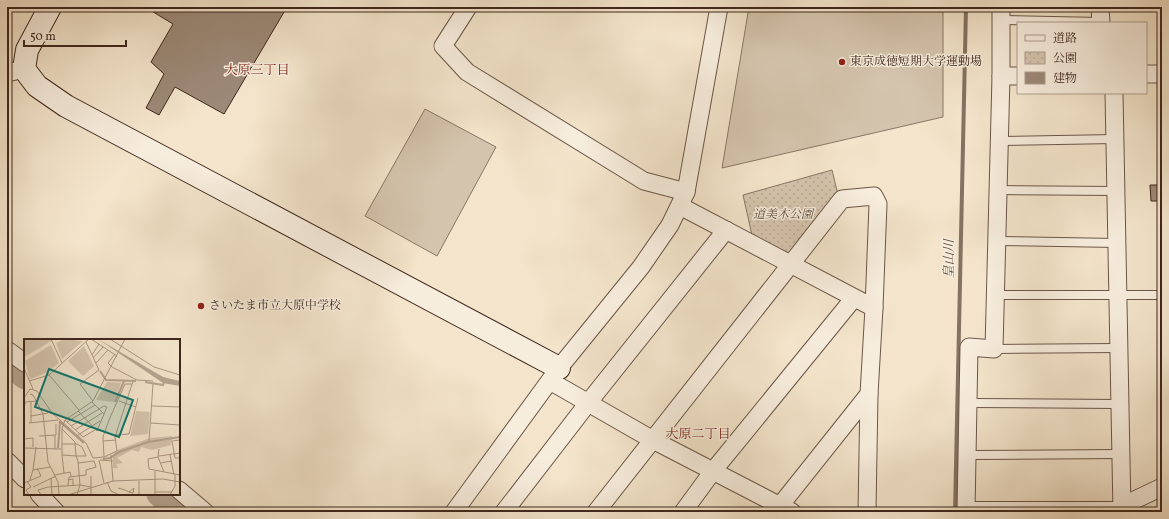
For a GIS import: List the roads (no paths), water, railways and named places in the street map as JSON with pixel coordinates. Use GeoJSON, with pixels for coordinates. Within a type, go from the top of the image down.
{"type":"FeatureCollection","features":[{"type":"Feature","properties":{"kind":"street"},"geometry":{"type":"LineString","coordinates":[[50,7],[16,71],[66,106],[555,375],[588,403],[652,440],[713,471],[782,510],[869,394]]}},
{"type":"Feature","properties":{"kind":"street"},"geometry":{"type":"LineString","coordinates":[[468,7],[443,46],[467,72],[644,181],[683,199],[726,230],[874,308]]}},
{"type":"Feature","properties":{"kind":"street"},"geometry":{"type":"LineString","coordinates":[[454,512],[555,375],[641,267],[670,226],[683,199],[719,7]]}},
{"type":"Feature","properties":{"kind":"street"},"geometry":{"type":"LineString","coordinates":[[966,509],[969,347],[994,349],[1000,141],[1010,76],[1001,14]]}},
{"type":"Feature","properties":{"kind":"street"},"geometry":{"type":"LineString","coordinates":[[1147,74],[1162,74]]}},
{"type":"Feature","properties":{"kind":"street"},"geometry":{"type":"LineString","coordinates":[[1114,94],[1122,509],[1162,487]]}},
{"type":"Feature","properties":{"kind":"street"},"geometry":{"type":"LineString","coordinates":[[596,512],[842,199],[874,196],[878,204],[869,394],[868,512]]}},
{"type":"Feature","properties":{"kind":"street"},"geometry":{"type":"LineString","coordinates":[[504,512],[588,403],[726,230]]}},
{"type":"Feature","properties":{"kind":"street"},"geometry":{"type":"LineString","coordinates":[[683,512],[713,471],[854,298]]}},
{"type":"Feature","properties":{"kind":"street"},"geometry":{"type":"LineString","coordinates":[[7,350],[24,362]]}},
{"type":"Feature","properties":{"kind":"street"},"geometry":{"type":"LineString","coordinates":[[7,461],[24,478]]}},
{"type":"Feature","properties":{"kind":"street"},"geometry":{"type":"LineString","coordinates":[[180,491],[205,512]]}},
{"type":"Feature","properties":{"kind":"street"},"geometry":{"type":"LineString","coordinates":[[40,495],[54,511]]}},
{"type":"Feature","properties":{"kind":"lane"},"geometry":{"type":"LineString","coordinates":[[1001,14],[1101,17]]}},
{"type":"Feature","properties":{"kind":"lane"},"geometry":{"type":"LineString","coordinates":[[1000,141],[1115,139]]}},
{"type":"Feature","properties":{"kind":"lane"},"geometry":{"type":"LineString","coordinates":[[998,190],[1116,191]]}},
{"type":"Feature","properties":{"kind":"lane"},"geometry":{"type":"LineString","coordinates":[[997,241],[1117,243]]}},
{"type":"Feature","properties":{"kind":"lane"},"geometry":{"type":"LineString","coordinates":[[996,294],[1162,295]]}},
{"type":"Feature","properties":{"kind":"lane"},"geometry":{"type":"LineString","coordinates":[[994,349],[1119,348]]}},
{"type":"Feature","properties":{"kind":"lane"},"geometry":{"type":"LineString","coordinates":[[968,403],[1120,404]]}},
{"type":"Feature","properties":{"kind":"lane"},"geometry":{"type":"LineString","coordinates":[[967,455],[1121,454]]}},
{"type":"Feature","properties":{"kind":"lane"},"geometry":{"type":"LineString","coordinates":[[966,509],[1122,509]]}},
{"type":"Feature","properties":{"kind":"waterway","name":"皇山川"},"geometry":{"type":"LineString","coordinates":[[955,512],[966,7]]}},
{"type":"Feature","properties":{"kind":"waterway"},"geometry":{"type":"LineString","coordinates":[[7,363],[24,376]]}},
{"type":"Feature","properties":{"kind":"waterway"},"geometry":{"type":"LineString","coordinates":[[160,495],[179,512]]}},
{"type":"Feature","properties":{"kind":"place","name":"東京成徳短期大学運動場"},"geometry":{"type":"Point","coordinates":[842,62]}},
{"type":"Feature","properties":{"kind":"place","name":"さいたま市立大原中学校"},"geometry":{"type":"Point","coordinates":[201,306]}},
{"type":"Feature","properties":{"kind":"district","name":"大原三丁目"},"geometry":{"type":"Point","coordinates":[257,71]}},
{"type":"Feature","properties":{"kind":"district","name":"大原二丁目"},"geometry":{"type":"Point","coordinates":[698,435]}},
{"type":"Feature","properties":{"kind":"park label","name":"道美木公園"},"geometry":{"type":"Point","coordinates":[783,215]}}]}
